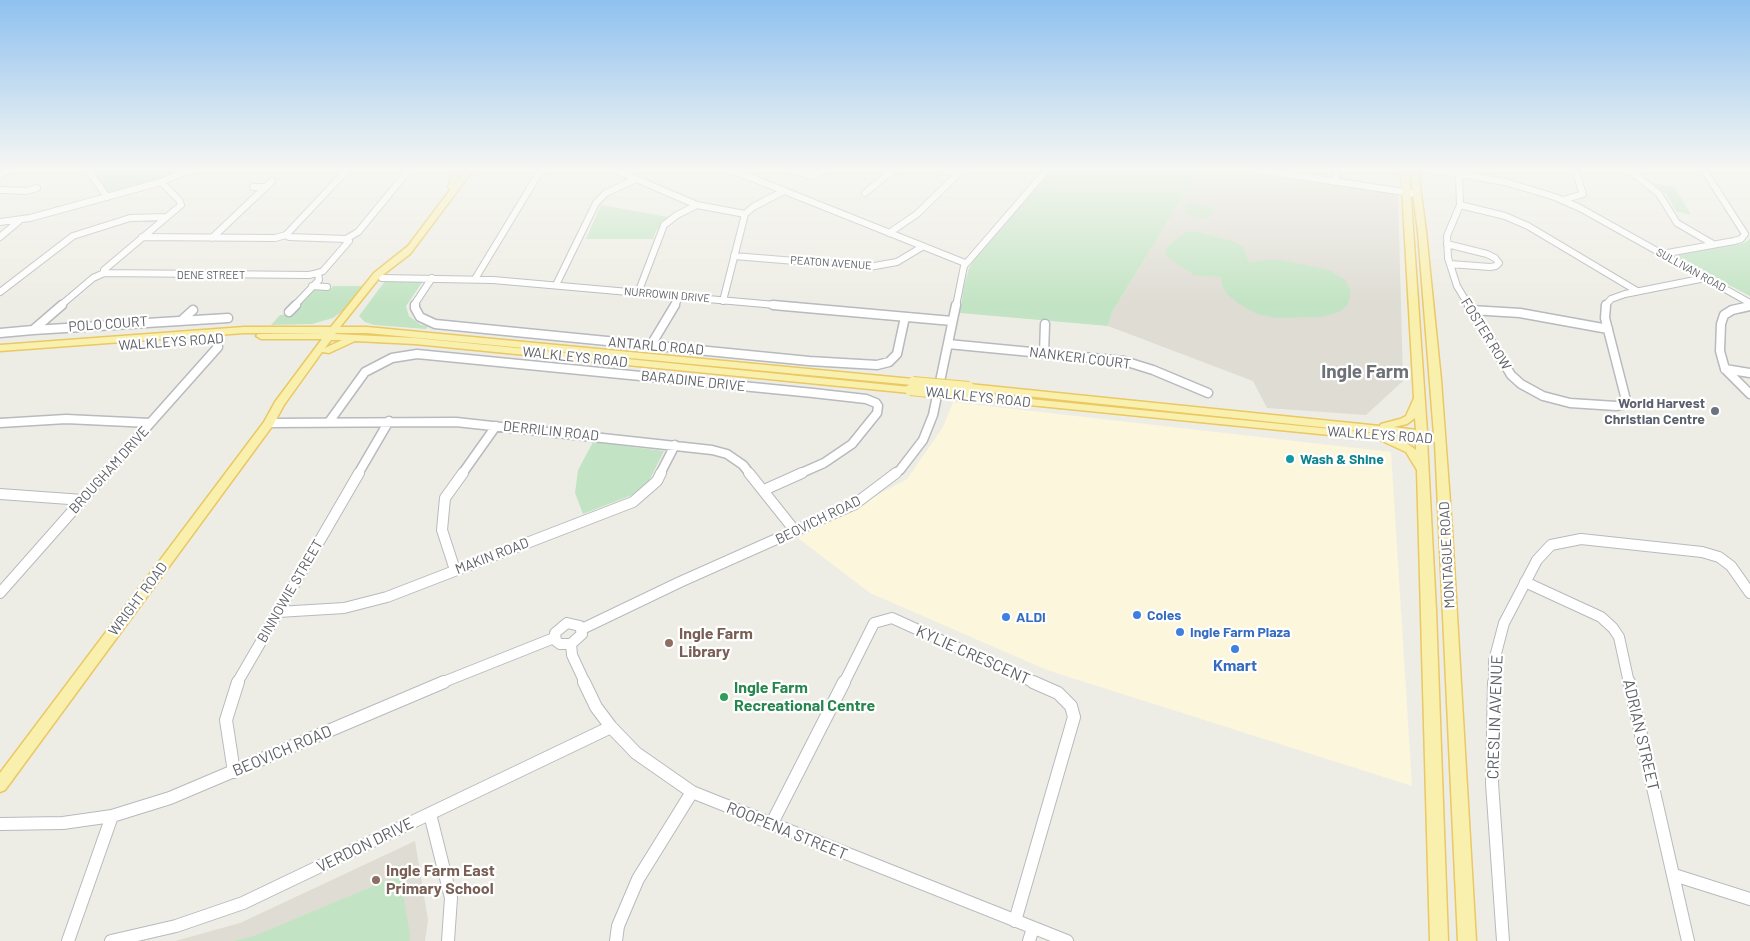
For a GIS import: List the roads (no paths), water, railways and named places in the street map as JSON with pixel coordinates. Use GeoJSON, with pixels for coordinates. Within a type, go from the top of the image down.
{"type":"FeatureCollection","features":[{"type":"Feature","properties":{"kind":"main road","name":"WRIGHT ROAD"},"geometry":{"type":"LineString","coordinates":[[349,314],[411,247],[437,214]]}},
{"type":"Feature","properties":{"kind":"main road","name":"MONTAGUE ROAD"},"geometry":{"type":"LineString","coordinates":[[1413,214],[1430,610],[1439,941]]}},
{"type":"Feature","properties":{"kind":"main road","name":"MONTAGUE ROAD"},"geometry":{"type":"LineString","coordinates":[[1415,214],[1436,380],[1467,941]]}},
{"type":"Feature","properties":{"kind":"main road","name":"WRIGHT ROAD"},"geometry":{"type":"LineString","coordinates":[[0,785],[377,275],[411,247]]}},
{"type":"Feature","properties":{"kind":"main road"},"geometry":{"type":"LineString","coordinates":[[349,314],[369,334],[323,350],[308,332],[349,314]]}},
{"type":"Feature","properties":{"kind":"main road","name":"WALKLEYS ROAD"},"geometry":{"type":"LineString","coordinates":[[0,348],[211,332],[369,334],[912,386],[1381,437],[1422,438]]}},
{"type":"Feature","properties":{"kind":"main road","name":"WALKLEYS ROAD"},"geometry":{"type":"LineString","coordinates":[[0,355],[308,332]]}},
{"type":"Feature","properties":{"kind":"main road","name":"WALKLEYS ROAD"},"geometry":{"type":"LineString","coordinates":[[969,392],[1351,426],[1440,440]]}},
{"type":"Feature","properties":{"kind":"main road"},"geometry":{"type":"LineString","coordinates":[[1351,426],[1386,426],[1403,422],[1412,415],[1420,397]]}},
{"type":"Feature","properties":{"kind":"main road"},"geometry":{"type":"LineString","coordinates":[[1381,437],[1400,444],[1414,453],[1424,480]]}},
{"type":"Feature","properties":{"kind":"street"},"geometry":{"type":"LineString","coordinates":[[0,222],[18,221],[44,214]]}},
{"type":"Feature","properties":{"kind":"street"},"geometry":{"type":"LineString","coordinates":[[0,333],[33,330],[93,278],[104,274],[104,270],[170,214]]}},
{"type":"Feature","properties":{"kind":"street"},"geometry":{"type":"LineString","coordinates":[[212,238],[238,214]]}},
{"type":"Feature","properties":{"kind":"street"},"geometry":{"type":"LineString","coordinates":[[142,237],[275,238],[286,235],[306,214]]}},
{"type":"Feature","properties":{"kind":"street"},"geometry":{"type":"LineString","coordinates":[[286,235],[290,237],[346,239],[358,232],[374,214]]}},
{"type":"Feature","properties":{"kind":"street"},"geometry":{"type":"LineString","coordinates":[[475,279],[514,214]]}},
{"type":"Feature","properties":{"kind":"street"},"geometry":{"type":"LineString","coordinates":[[556,285],[591,214]]}},
{"type":"Feature","properties":{"kind":"street"},"geometry":{"type":"LineString","coordinates":[[638,293],[664,225],[678,214]]}},
{"type":"Feature","properties":{"kind":"street"},"geometry":{"type":"LineString","coordinates":[[723,301],[745,214]]}},
{"type":"Feature","properties":{"kind":"street"},"geometry":{"type":"LineString","coordinates":[[841,214],[965,263]]}},
{"type":"Feature","properties":{"kind":"street"},"geometry":{"type":"LineString","coordinates":[[889,233],[916,214]]}},
{"type":"Feature","properties":{"kind":"street","name":"BEOVICH ROAD"},"geometry":{"type":"LineString","coordinates":[[582,628],[855,504],[888,480],[913,455],[923,440],[933,416],[960,276],[965,263],[1008,214]]}},
{"type":"Feature","properties":{"kind":"street","name":"FOSTER ROW"},"geometry":{"type":"LineString","coordinates":[[1456,214],[1449,228],[1448,244],[1450,264],[1457,286],[1498,357],[1511,375],[1536,393],[1557,400],[1620,406],[1626,404],[1627,400],[1604,311],[1608,301],[1617,296],[1638,291],[1705,278]]}},
{"type":"Feature","properties":{"kind":"street"},"geometry":{"type":"LineString","coordinates":[[1496,214],[1528,226],[1638,291]]}},
{"type":"Feature","properties":{"kind":"street","name":"SULLIVAN ROAD"},"geometry":{"type":"LineString","coordinates":[[1589,214],[1750,304]]}},
{"type":"Feature","properties":{"kind":"street"},"geometry":{"type":"LineString","coordinates":[[1671,214],[1677,223],[1713,245]]}},
{"type":"Feature","properties":{"kind":"street"},"geometry":{"type":"LineString","coordinates":[[1662,254],[1736,241],[1745,234],[1732,214]]}},
{"type":"Feature","properties":{"kind":"street"},"geometry":{"type":"LineString","coordinates":[[0,292],[73,236],[130,218],[166,217]]}},
{"type":"Feature","properties":{"kind":"street"},"geometry":{"type":"LineString","coordinates":[[0,237],[14,227],[18,221]]}},
{"type":"Feature","properties":{"kind":"street"},"geometry":{"type":"LineString","coordinates":[[289,312],[319,280],[318,273],[323,271],[349,241],[346,239]]}},
{"type":"Feature","properties":{"kind":"street"},"geometry":{"type":"LineString","coordinates":[[1448,244],[1487,254],[1495,258],[1499,263],[1490,268],[1450,264]]}},
{"type":"Feature","properties":{"kind":"street","name":"PEATON AVENUE"},"geometry":{"type":"LineString","coordinates":[[734,256],[875,266],[897,262],[922,247]]}},
{"type":"Feature","properties":{"kind":"street","name":"DENE STREET"},"geometry":{"type":"LineString","coordinates":[[104,274],[308,275],[318,273]]}},
{"type":"Feature","properties":{"kind":"street","name":"NURROWIN DRIVE"},"geometry":{"type":"LineString","coordinates":[[382,278],[475,279],[556,285],[952,321]]}},
{"type":"Feature","properties":{"kind":"street","name":"ANTARLO ROAD"},"geometry":{"type":"LineString","coordinates":[[432,278],[416,302],[415,308],[420,317],[430,323],[452,327],[794,359],[882,364],[895,358],[906,317]]}},
{"type":"Feature","properties":{"kind":"street"},"geometry":{"type":"LineString","coordinates":[[312,286],[327,286]]}},
{"type":"Feature","properties":{"kind":"street"},"geometry":{"type":"LineString","coordinates":[[651,345],[680,297]]}},
{"type":"Feature","properties":{"kind":"street"},"geometry":{"type":"LineString","coordinates":[[1750,304],[1729,312],[1722,320],[1720,351],[1725,369],[1750,394]]}},
{"type":"Feature","properties":{"kind":"street"},"geometry":{"type":"LineString","coordinates":[[183,319],[192,310]]}},
{"type":"Feature","properties":{"kind":"street"},"geometry":{"type":"LineString","coordinates":[[1471,310],[1520,313],[1608,329]]}},
{"type":"Feature","properties":{"kind":"street","name":"POLO COURT"},"geometry":{"type":"LineString","coordinates":[[33,330],[183,319],[228,318]]}},
{"type":"Feature","properties":{"kind":"street"},"geometry":{"type":"LineString","coordinates":[[1044,353],[1045,324]]}},
{"type":"Feature","properties":{"kind":"street","name":"NANKERI COURT"},"geometry":{"type":"LineString","coordinates":[[948,344],[1128,362],[1153,370],[1208,393]]}},
{"type":"Feature","properties":{"kind":"street","name":"BROUGHAM DRIVE"},"geometry":{"type":"LineString","coordinates":[[1,592],[218,347]]}},
{"type":"Feature","properties":{"kind":"street","name":"BARADINE DRIVE"},"geometry":{"type":"LineString","coordinates":[[329,422],[365,372],[385,360],[417,354],[812,393],[866,399],[876,404],[878,409],[870,424],[844,450],[808,472],[764,490]]}},
{"type":"Feature","properties":{"kind":"street"},"geometry":{"type":"LineString","coordinates":[[1725,369],[1750,373]]}},
{"type":"Feature","properties":{"kind":"street","name":"DERRILIN ROAD"},"geometry":{"type":"LineString","coordinates":[[272,417],[329,422],[456,422],[712,450],[733,457],[743,465],[796,532]]}},
{"type":"Feature","properties":{"kind":"street"},"geometry":{"type":"LineString","coordinates":[[0,423],[66,419],[150,423]]}},
{"type":"Feature","properties":{"kind":"street","name":"BINNOWIE STREET"},"geometry":{"type":"LineString","coordinates":[[234,772],[226,720],[241,674],[389,421]]}},
{"type":"Feature","properties":{"kind":"street"},"geometry":{"type":"LineString","coordinates":[[455,570],[442,530],[445,498],[496,426]]}},
{"type":"Feature","properties":{"kind":"street","name":"MAKIN ROAD"},"geometry":{"type":"LineString","coordinates":[[278,612],[344,608],[386,597],[633,502],[657,482],[675,445]]}},
{"type":"Feature","properties":{"kind":"street"},"geometry":{"type":"LineString","coordinates":[[0,494],[83,500]]}},
{"type":"Feature","properties":{"kind":"street","name":"CRESLIN AVENUE"},"geometry":{"type":"LineString","coordinates":[[1503,941],[1492,784],[1494,661],[1504,624],[1537,560],[1548,548],[1561,542],[1586,539],[1707,553],[1723,560],[1730,566],[1750,593]]}},
{"type":"Feature","properties":{"kind":"street","name":"ADRIAN STREET"},"geometry":{"type":"LineString","coordinates":[[1525,582],[1601,617],[1613,628],[1619,637],[1688,941]]}},
{"type":"Feature","properties":{"kind":"street","name":"KYLIE CRESCENT"},"geometry":{"type":"LineString","coordinates":[[771,825],[874,622],[892,618],[1058,693],[1071,706],[1074,717],[1015,921]]}},
{"type":"Feature","properties":{"kind":"street"},"geometry":{"type":"LineString","coordinates":[[567,623],[577,624],[582,628],[580,638],[571,644],[560,644],[554,638],[558,629],[567,623]]}},
{"type":"Feature","properties":{"kind":"street","name":"BEOVICH ROAD"},"geometry":{"type":"LineString","coordinates":[[0,824],[63,823],[112,816],[170,798],[474,669],[554,638]]}},
{"type":"Feature","properties":{"kind":"street","name":"ROOPENA STREET"},"geometry":{"type":"LineString","coordinates":[[571,644],[572,655],[596,707],[611,728],[636,753],[692,792],[1015,921],[1031,934],[1067,941]]}},
{"type":"Feature","properties":{"kind":"street","name":"VERDON DRIVE"},"geometry":{"type":"LineString","coordinates":[[111,941],[176,926],[243,903],[611,728]]}},
{"type":"Feature","properties":{"kind":"street"},"geometry":{"type":"LineString","coordinates":[[616,941],[618,926],[638,879],[692,792]]}},
{"type":"Feature","properties":{"kind":"street"},"geometry":{"type":"LineString","coordinates":[[430,814],[451,898],[448,941]]}},
{"type":"Feature","properties":{"kind":"street"},"geometry":{"type":"LineString","coordinates":[[68,941],[112,816]]}},
{"type":"Feature","properties":{"kind":"street"},"geometry":{"type":"LineString","coordinates":[[1674,875],[1750,899]]}},
{"type":"Feature","properties":{"kind":"place","name":"World Harvest Christian Centre"},"geometry":{"type":"Point","coordinates":[1715,411]}},
{"type":"Feature","properties":{"kind":"place","name":"Wash & Shine"},"geometry":{"type":"Point","coordinates":[1290,459]}},
{"type":"Feature","properties":{"kind":"place","name":"Coles"},"geometry":{"type":"Point","coordinates":[1137,615]}},
{"type":"Feature","properties":{"kind":"place","name":"ALDI"},"geometry":{"type":"Point","coordinates":[1006,617]}},
{"type":"Feature","properties":{"kind":"place","name":"Ingle Farm Plaza"},"geometry":{"type":"Point","coordinates":[1180,632]}},
{"type":"Feature","properties":{"kind":"place","name":"Ingle Farm Library"},"geometry":{"type":"Point","coordinates":[669,643]}},
{"type":"Feature","properties":{"kind":"place","name":"Kmart"},"geometry":{"type":"Point","coordinates":[1235,649]}},
{"type":"Feature","properties":{"kind":"place","name":"Ingle Farm Recreational Centre"},"geometry":{"type":"Point","coordinates":[724,697]}},
{"type":"Feature","properties":{"kind":"place","name":"Ingle Farm East Primary School"},"geometry":{"type":"Point","coordinates":[376,880]}},
{"type":"Feature","properties":{"kind":"district","name":"Ingle Farm"},"geometry":{"type":"Point","coordinates":[1365,372]}}]}
